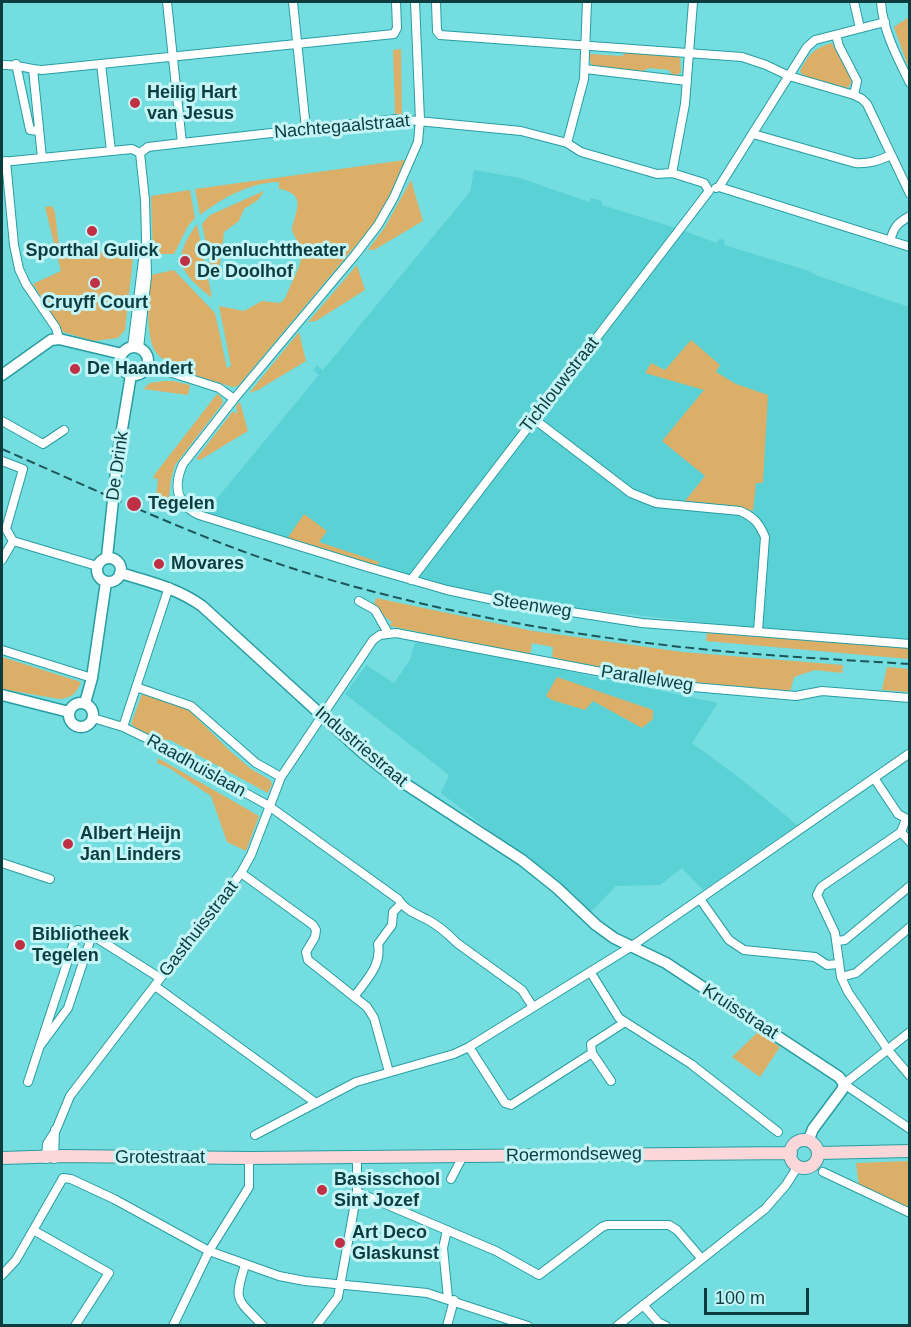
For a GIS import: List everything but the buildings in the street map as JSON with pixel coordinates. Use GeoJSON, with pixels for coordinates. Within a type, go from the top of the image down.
{"type":"FeatureCollection","features":[{"type":"Feature","properties":{"kind":"main road"},"geometry":{"type":"LineString","coordinates":[[808,1141],[815,1145],[818,1153],[817,1160],[805,1167],[798,1166],[791,1153],[796,1143],[808,1141]]}},
{"type":"Feature","properties":{"kind":"main road"},"geometry":{"type":"LineString","coordinates":[[818,1153],[909,1151]]}},
{"type":"Feature","properties":{"kind":"main road","name":"Roermondseweg"},"geometry":{"type":"LineString","coordinates":[[357,1157],[791,1153]]}},
{"type":"Feature","properties":{"kind":"main road","name":"Grotestraat"},"geometry":{"type":"LineString","coordinates":[[2,1163],[71,1157],[357,1157]]}},
{"type":"Feature","properties":{"kind":"main road","name":"Grotestraat"},"geometry":{"type":"LineString","coordinates":[[2,1158],[50,1159]]}},
{"type":"Feature","properties":{"kind":"street"},"geometry":{"type":"LineString","coordinates":[[168,2],[182,143]]}},
{"type":"Feature","properties":{"kind":"street"},"geometry":{"type":"LineString","coordinates":[[293,2],[306,129]]}},
{"type":"Feature","properties":{"kind":"street"},"geometry":{"type":"LineString","coordinates":[[2,64],[16,64],[33,69],[101,64],[394,34],[396,32],[396,2]]}},
{"type":"Feature","properties":{"kind":"street"},"geometry":{"type":"LineString","coordinates":[[147,365],[219,388],[234,399],[378,225],[408,168],[418,142],[420,120],[415,2]]}},
{"type":"Feature","properties":{"kind":"street"},"geometry":{"type":"LineString","coordinates":[[436,2],[437,31],[440,35],[742,57],[766,64],[789,76],[854,95],[867,105],[909,194]]}},
{"type":"Feature","properties":{"kind":"street"},"geometry":{"type":"LineString","coordinates":[[567,143],[585,69],[587,2]]}},
{"type":"Feature","properties":{"kind":"street"},"geometry":{"type":"LineString","coordinates":[[672,173],[687,81],[693,2]]}},
{"type":"Feature","properties":{"kind":"street"},"geometry":{"type":"LineString","coordinates":[[854,2],[860,28]]}},
{"type":"Feature","properties":{"kind":"street"},"geometry":{"type":"LineString","coordinates":[[881,2],[889,39],[909,83]]}},
{"type":"Feature","properties":{"kind":"street"},"geometry":{"type":"LineString","coordinates":[[885,22],[887,2]]}},
{"type":"Feature","properties":{"kind":"street"},"geometry":{"type":"LineString","coordinates":[[710,191],[719,187],[807,47],[816,40],[885,22]]}},
{"type":"Feature","properties":{"kind":"street"},"geometry":{"type":"LineString","coordinates":[[836,35],[839,46],[857,81],[854,95]]}},
{"type":"Feature","properties":{"kind":"street"},"geometry":{"type":"LineString","coordinates":[[16,64],[30,130],[39,130]]}},
{"type":"Feature","properties":{"kind":"street"},"geometry":{"type":"LineString","coordinates":[[101,64],[111,151]]}},
{"type":"Feature","properties":{"kind":"street"},"geometry":{"type":"LineString","coordinates":[[33,69],[42,158]]}},
{"type":"Feature","properties":{"kind":"street"},"geometry":{"type":"LineString","coordinates":[[585,69],[687,81]]}},
{"type":"Feature","properties":{"kind":"street","name":"Nachtegaalstraat"},"geometry":{"type":"LineString","coordinates":[[4,162],[132,149],[140,153],[148,147],[397,119],[521,131],[567,143],[581,152],[657,174],[672,173],[704,183],[710,191]]}},
{"type":"Feature","properties":{"kind":"street"},"geometry":{"type":"LineString","coordinates":[[753,134],[855,163],[877,162],[891,155]]}},
{"type":"Feature","properties":{"kind":"street"},"geometry":{"type":"LineString","coordinates":[[121,358],[136,348],[147,276],[145,200],[140,153]]}},
{"type":"Feature","properties":{"kind":"street"},"geometry":{"type":"LineString","coordinates":[[4,162],[19,268],[26,284],[56,328],[59,339]]}},
{"type":"Feature","properties":{"kind":"street"},"geometry":{"type":"LineString","coordinates":[[719,187],[909,247]]}},
{"type":"Feature","properties":{"kind":"street","name":"Tichlouwstraat"},"geometry":{"type":"LineString","coordinates":[[411,580],[710,191]]}},
{"type":"Feature","properties":{"kind":"street"},"geometry":{"type":"LineString","coordinates":[[890,241],[893,228],[909,216]]}},
{"type":"Feature","properties":{"kind":"street"},"geometry":{"type":"LineString","coordinates":[[2,375],[44,344],[59,339],[75,342],[121,358]]}},
{"type":"Feature","properties":{"kind":"street"},"geometry":{"type":"LineString","coordinates":[[121,358],[123,370],[131,375],[141,373],[147,365],[146,355],[136,348]]}},
{"type":"Feature","properties":{"kind":"street","name":"De Drink"},"geometry":{"type":"LineString","coordinates":[[107,557],[118,453],[131,375]]}},
{"type":"Feature","properties":{"kind":"street","name":"Steenweg"},"geometry":{"type":"LineString","coordinates":[[234,399],[183,464],[178,476],[178,490],[185,505],[200,515],[411,580],[494,600],[642,623],[909,644]]}},
{"type":"Feature","properties":{"kind":"street"},"geometry":{"type":"LineString","coordinates":[[534,418],[631,493],[643,499],[656,503],[740,511],[751,516],[760,524],[765,537],[758,631]]}},
{"type":"Feature","properties":{"kind":"street"},"geometry":{"type":"LineString","coordinates":[[2,421],[43,444],[64,430]]}},
{"type":"Feature","properties":{"kind":"street"},"geometry":{"type":"LineString","coordinates":[[2,461],[22,469],[6,529],[13,541],[97,566]]}},
{"type":"Feature","properties":{"kind":"street"},"geometry":{"type":"LineString","coordinates":[[2,560],[13,541]]}},
{"type":"Feature","properties":{"kind":"street"},"geometry":{"type":"LineString","coordinates":[[107,557],[118,562],[121,567],[115,580],[106,582],[98,577],[97,566],[107,557]]}},
{"type":"Feature","properties":{"kind":"street","name":"Industriestraat"},"geometry":{"type":"LineString","coordinates":[[120,573],[186,594],[387,772],[522,860],[557,888],[596,925],[632,946]]}},
{"type":"Feature","properties":{"kind":"street"},"geometry":{"type":"LineString","coordinates":[[85,703],[92,678],[106,582]]}},
{"type":"Feature","properties":{"kind":"street"},"geometry":{"type":"LineString","coordinates":[[123,727],[169,587]]}},
{"type":"Feature","properties":{"kind":"street"},"geometry":{"type":"LineString","coordinates":[[321,715],[373,640],[388,633],[375,610],[359,601]]}},
{"type":"Feature","properties":{"kind":"street","name":"Parallelweg"},"geometry":{"type":"LineString","coordinates":[[388,633],[670,685],[796,696],[822,691],[909,698]]}},
{"type":"Feature","properties":{"kind":"street"},"geometry":{"type":"LineString","coordinates":[[2,650],[92,678]]}},
{"type":"Feature","properties":{"kind":"street","name":"Raadhuislaan"},"geometry":{"type":"LineString","coordinates":[[136,687],[192,706],[256,763],[281,777]]}},
{"type":"Feature","properties":{"kind":"street"},"geometry":{"type":"LineString","coordinates":[[2,695],[69,712]]}},
{"type":"Feature","properties":{"kind":"street"},"geometry":{"type":"LineString","coordinates":[[85,703],[92,709],[93,718],[86,726],[78,726],[72,722],[69,712],[76,704],[85,703]]}},
{"type":"Feature","properties":{"kind":"street","name":"Gasthuisstraat"},"geometry":{"type":"LineString","coordinates":[[50,1159],[56,1130],[70,1096],[241,873],[251,855],[281,777],[321,715]]}},
{"type":"Feature","properties":{"kind":"street","name":"Raadhuislaan"},"geometry":{"type":"LineString","coordinates":[[93,718],[123,727],[154,742],[269,806],[522,990],[532,1007]]}},
{"type":"Feature","properties":{"kind":"street"},"geometry":{"type":"LineString","coordinates":[[255,1135],[356,1082],[454,1054],[469,1047],[632,946],[909,753]]}},
{"type":"Feature","properties":{"kind":"street"},"geometry":{"type":"LineString","coordinates":[[874,778],[898,814],[908,819],[901,832],[821,887],[818,895],[837,941],[838,964],[848,992],[909,1076]]}},
{"type":"Feature","properties":{"kind":"street"},"geometry":{"type":"LineString","coordinates":[[901,832],[909,842]]}},
{"type":"Feature","properties":{"kind":"street"},"geometry":{"type":"LineString","coordinates":[[2,863],[50,879]]}},
{"type":"Feature","properties":{"kind":"street"},"geometry":{"type":"LineString","coordinates":[[241,873],[313,925],[316,930],[315,937],[306,952],[308,960],[367,1007],[374,1018],[389,1072]]}},
{"type":"Feature","properties":{"kind":"street"},"geometry":{"type":"LineString","coordinates":[[837,941],[845,940],[909,886]]}},
{"type":"Feature","properties":{"kind":"street"},"geometry":{"type":"LineString","coordinates":[[700,899],[729,940],[744,950],[815,957],[827,965],[838,964]]}},
{"type":"Feature","properties":{"kind":"street"},"geometry":{"type":"LineString","coordinates":[[354,997],[378,965],[380,955],[378,944],[392,925],[393,912],[401,904]]}},
{"type":"Feature","properties":{"kind":"street"},"geometry":{"type":"LineString","coordinates":[[841,977],[856,973],[909,927]]}},
{"type":"Feature","properties":{"kind":"street"},"geometry":{"type":"LineString","coordinates":[[28,1082],[78,930],[92,935],[158,982],[316,1103]]}},
{"type":"Feature","properties":{"kind":"street"},"geometry":{"type":"LineString","coordinates":[[40,1046],[68,1008],[92,935]]}},
{"type":"Feature","properties":{"kind":"street","name":"Kruisstraat"},"geometry":{"type":"LineString","coordinates":[[632,946],[666,963],[839,1077],[844,1084],[909,1129]]}},
{"type":"Feature","properties":{"kind":"street"},"geometry":{"type":"LineString","coordinates":[[591,972],[619,1018],[691,1064],[778,1132]]}},
{"type":"Feature","properties":{"kind":"street"},"geometry":{"type":"LineString","coordinates":[[611,1081],[590,1048],[591,1044],[625,1022]]}},
{"type":"Feature","properties":{"kind":"street"},"geometry":{"type":"LineString","coordinates":[[808,1141],[813,1129],[844,1084],[909,1032]]}},
{"type":"Feature","properties":{"kind":"street"},"geometry":{"type":"LineString","coordinates":[[469,1047],[508,1105],[592,1053]]}},
{"type":"Feature","properties":{"kind":"street"},"geometry":{"type":"LineString","coordinates":[[451,1179],[463,1156]]}},
{"type":"Feature","properties":{"kind":"street"},"geometry":{"type":"LineString","coordinates":[[316,1326],[338,1297],[357,1192],[357,1157]]}},
{"type":"Feature","properties":{"kind":"street"},"geometry":{"type":"LineString","coordinates":[[173,1326],[209,1251],[249,1187],[249,1158]]}},
{"type":"Feature","properties":{"kind":"street"},"geometry":{"type":"LineString","coordinates":[[617,1326],[765,1209],[786,1185],[798,1166]]}},
{"type":"Feature","properties":{"kind":"street"},"geometry":{"type":"LineString","coordinates":[[823,1172],[909,1213]]}},
{"type":"Feature","properties":{"kind":"street"},"geometry":{"type":"LineString","coordinates":[[2,1275],[16,1260],[63,1178],[71,1179],[114,1199],[209,1251],[279,1276],[340,1285],[428,1293],[451,1299],[499,1321],[528,1326]]}},
{"type":"Feature","properties":{"kind":"street"},"geometry":{"type":"LineString","coordinates":[[357,1192],[496,1251],[539,1275],[596,1230],[607,1225],[669,1225],[677,1230],[701,1258]]}},
{"type":"Feature","properties":{"kind":"street"},"geometry":{"type":"LineString","coordinates":[[33,1230],[109,1273],[75,1326]]}},
{"type":"Feature","properties":{"kind":"street"},"geometry":{"type":"LineString","coordinates":[[447,1230],[443,1248],[451,1299],[447,1326]]}},
{"type":"Feature","properties":{"kind":"street"},"geometry":{"type":"LineString","coordinates":[[245,1265],[237,1292],[240,1300],[263,1326]]}},
{"type":"Feature","properties":{"kind":"street"},"geometry":{"type":"LineString","coordinates":[[643,1305],[658,1322],[666,1326]]}},
{"type":"Feature","properties":{"kind":"shaded area"},"geometry":{"type":"Polygon","coordinates":[[[909,17],[909,69],[894,27],[909,17]]]}},
{"type":"Feature","properties":{"kind":"shaded area"},"geometry":{"type":"Polygon","coordinates":[[[832,43],[834,48],[837,48],[852,81],[848,88],[803,76],[800,71],[812,53],[832,43]]]}},
{"type":"Feature","properties":{"kind":"shaded area"},"geometry":{"type":"Polygon","coordinates":[[[401,49],[402,114],[395,115],[393,50],[401,49]]]}},
{"type":"Feature","properties":{"kind":"shaded area"},"geometry":{"type":"Polygon","coordinates":[[[627,51],[680,56],[681,72],[673,76],[669,70],[648,68],[643,72],[593,66],[590,61],[590,54],[622,56],[627,51]]]}},
{"type":"Feature","properties":{"kind":"shaded area"},"geometry":{"type":"Polygon","coordinates":[[[405,160],[384,209],[372,226],[238,386],[233,387],[189,373],[159,356],[154,349],[149,332],[151,275],[174,270],[215,313],[227,368],[231,366],[219,306],[244,311],[262,301],[280,303],[286,296],[301,259],[300,247],[292,231],[298,206],[297,200],[294,195],[279,189],[279,182],[258,185],[237,192],[200,215],[195,189],[405,160]]]}},
{"type":"Feature","properties":{"kind":"shaded area"},"geometry":{"type":"Polygon","coordinates":[[[474,170],[520,178],[589,202],[591,198],[602,201],[602,205],[717,243],[719,239],[725,240],[724,245],[809,271],[909,307],[909,641],[793,633],[472,596],[205,513],[319,375],[313,370],[317,366],[323,370],[470,192],[474,170]]]}},
{"type":"Feature","properties":{"kind":"shaded area"},"geometry":{"type":"Polygon","coordinates":[[[411,180],[423,221],[374,250],[368,250],[385,227],[411,180]]]}},
{"type":"Feature","properties":{"kind":"shaded area"},"geometry":{"type":"Polygon","coordinates":[[[190,190],[195,218],[188,226],[174,254],[153,254],[151,196],[190,190]]]}},
{"type":"Feature","properties":{"kind":"shaded area"},"geometry":{"type":"Polygon","coordinates":[[[264,191],[258,200],[244,209],[239,221],[224,232],[219,273],[212,274],[202,224],[210,215],[264,191]]]}},
{"type":"Feature","properties":{"kind":"shaded area"},"geometry":{"type":"Polygon","coordinates":[[[52,206],[55,212],[60,255],[134,249],[125,330],[118,338],[94,341],[63,332],[33,284],[61,271],[45,207],[52,206]]]}},
{"type":"Feature","properties":{"kind":"shaded area"},"geometry":{"type":"Polygon","coordinates":[[[197,224],[212,298],[192,281],[182,265],[183,248],[197,224]]]}},
{"type":"Feature","properties":{"kind":"shaded area"},"geometry":{"type":"Polygon","coordinates":[[[357,265],[365,290],[316,321],[308,322],[357,265]]]}},
{"type":"Feature","properties":{"kind":"shaded area"},"geometry":{"type":"Polygon","coordinates":[[[299,332],[306,361],[249,393],[299,332]]]}},
{"type":"Feature","properties":{"kind":"shaded area"},"geometry":{"type":"Polygon","coordinates":[[[691,340],[720,365],[716,372],[736,384],[768,395],[763,483],[756,483],[753,511],[736,506],[685,501],[705,476],[662,441],[704,390],[645,373],[651,363],[665,370],[691,340]]]}},
{"type":"Feature","properties":{"kind":"shaded area"},"geometry":{"type":"Polygon","coordinates":[[[164,381],[190,385],[188,395],[143,389],[150,383],[164,381]]]}},
{"type":"Feature","properties":{"kind":"shaded area"},"geometry":{"type":"Polygon","coordinates":[[[217,394],[223,403],[175,465],[169,498],[156,497],[158,479],[153,478],[155,474],[217,394]]]}},
{"type":"Feature","properties":{"kind":"shaded area"},"geometry":{"type":"Polygon","coordinates":[[[240,402],[248,431],[200,460],[196,459],[233,411],[236,414],[236,406],[240,402]]]}},
{"type":"Feature","properties":{"kind":"shaded area"},"geometry":{"type":"Polygon","coordinates":[[[304,514],[327,531],[319,542],[379,562],[377,567],[287,539],[304,514]]]}},
{"type":"Feature","properties":{"kind":"shaded area"},"geometry":{"type":"Polygon","coordinates":[[[376,598],[533,631],[682,652],[843,665],[842,673],[815,670],[794,677],[790,692],[671,680],[552,657],[553,647],[532,643],[530,655],[390,626],[392,622],[374,605],[376,598]]]}},
{"type":"Feature","properties":{"kind":"shaded area"},"geometry":{"type":"Polygon","coordinates":[[[707,633],[909,648],[909,659],[706,641],[707,633]]]}},
{"type":"Feature","properties":{"kind":"shaded area"},"geometry":{"type":"Polygon","coordinates":[[[415,642],[530,663],[718,703],[692,743],[797,825],[703,890],[682,868],[660,885],[616,886],[589,914],[561,886],[441,793],[449,775],[345,694],[366,665],[394,683],[410,660],[415,642]]]}},
{"type":"Feature","properties":{"kind":"shaded area"},"geometry":{"type":"Polygon","coordinates":[[[2,657],[81,682],[73,695],[59,699],[2,689],[2,657]]]}},
{"type":"Feature","properties":{"kind":"shaded area"},"geometry":{"type":"Polygon","coordinates":[[[887,667],[909,669],[909,692],[882,690],[887,667]]]}},
{"type":"Feature","properties":{"kind":"shaded area"},"geometry":{"type":"Polygon","coordinates":[[[557,677],[653,710],[653,719],[642,728],[593,701],[585,710],[552,700],[546,696],[557,677]]]}},
{"type":"Feature","properties":{"kind":"shaded area"},"geometry":{"type":"Polygon","coordinates":[[[142,694],[184,707],[191,712],[230,751],[251,769],[270,780],[272,784],[268,793],[170,740],[154,738],[136,728],[131,724],[142,694]]]}},
{"type":"Feature","properties":{"kind":"shaded area"},"geometry":{"type":"Polygon","coordinates":[[[158,758],[259,816],[246,851],[227,842],[211,796],[169,768],[157,763],[158,758]]]}},
{"type":"Feature","properties":{"kind":"shaded area"},"geometry":{"type":"Polygon","coordinates":[[[758,1032],[780,1047],[760,1077],[732,1057],[758,1032]]]}},
{"type":"Feature","properties":{"kind":"shaded area"},"geometry":{"type":"Polygon","coordinates":[[[909,1161],[909,1208],[859,1186],[856,1163],[909,1161]]]}},
{"type":"Feature","properties":{"kind":"railway"},"geometry":{"type":"LineString","coordinates":[[2,449],[197,534],[237,549],[317,576],[417,602],[568,632],[670,646],[792,657],[910,664]]}},
{"type":"Feature","properties":{"kind":"place","name":"Heilig Hart van Jesus"},"geometry":{"type":"Point","coordinates":[135,103]}},
{"type":"Feature","properties":{"kind":"place","name":"Sporthal Gulick"},"geometry":{"type":"Point","coordinates":[92,231]}},
{"type":"Feature","properties":{"kind":"place","name":"Openluchttheater De Doolhof"},"geometry":{"type":"Point","coordinates":[185,261]}},
{"type":"Feature","properties":{"kind":"place","name":"Cruyff Court"},"geometry":{"type":"Point","coordinates":[95,283]}},
{"type":"Feature","properties":{"kind":"place","name":"De Haandert"},"geometry":{"type":"Point","coordinates":[75,369]}},
{"type":"Feature","properties":{"kind":"place","name":"Tegelen"},"geometry":{"type":"Point","coordinates":[134,504]}},
{"type":"Feature","properties":{"kind":"place","name":"Movares"},"geometry":{"type":"Point","coordinates":[159,564]}},
{"type":"Feature","properties":{"kind":"place","name":"Albert Heijn Jan Linders"},"geometry":{"type":"Point","coordinates":[68,844]}},
{"type":"Feature","properties":{"kind":"place","name":"Bibliotheek Tegelen"},"geometry":{"type":"Point","coordinates":[20,945]}},
{"type":"Feature","properties":{"kind":"place","name":"Basisschool Sint Jozef"},"geometry":{"type":"Point","coordinates":[322,1190]}},
{"type":"Feature","properties":{"kind":"place","name":"Art Deco Glaskunst"},"geometry":{"type":"Point","coordinates":[340,1243]}}]}
